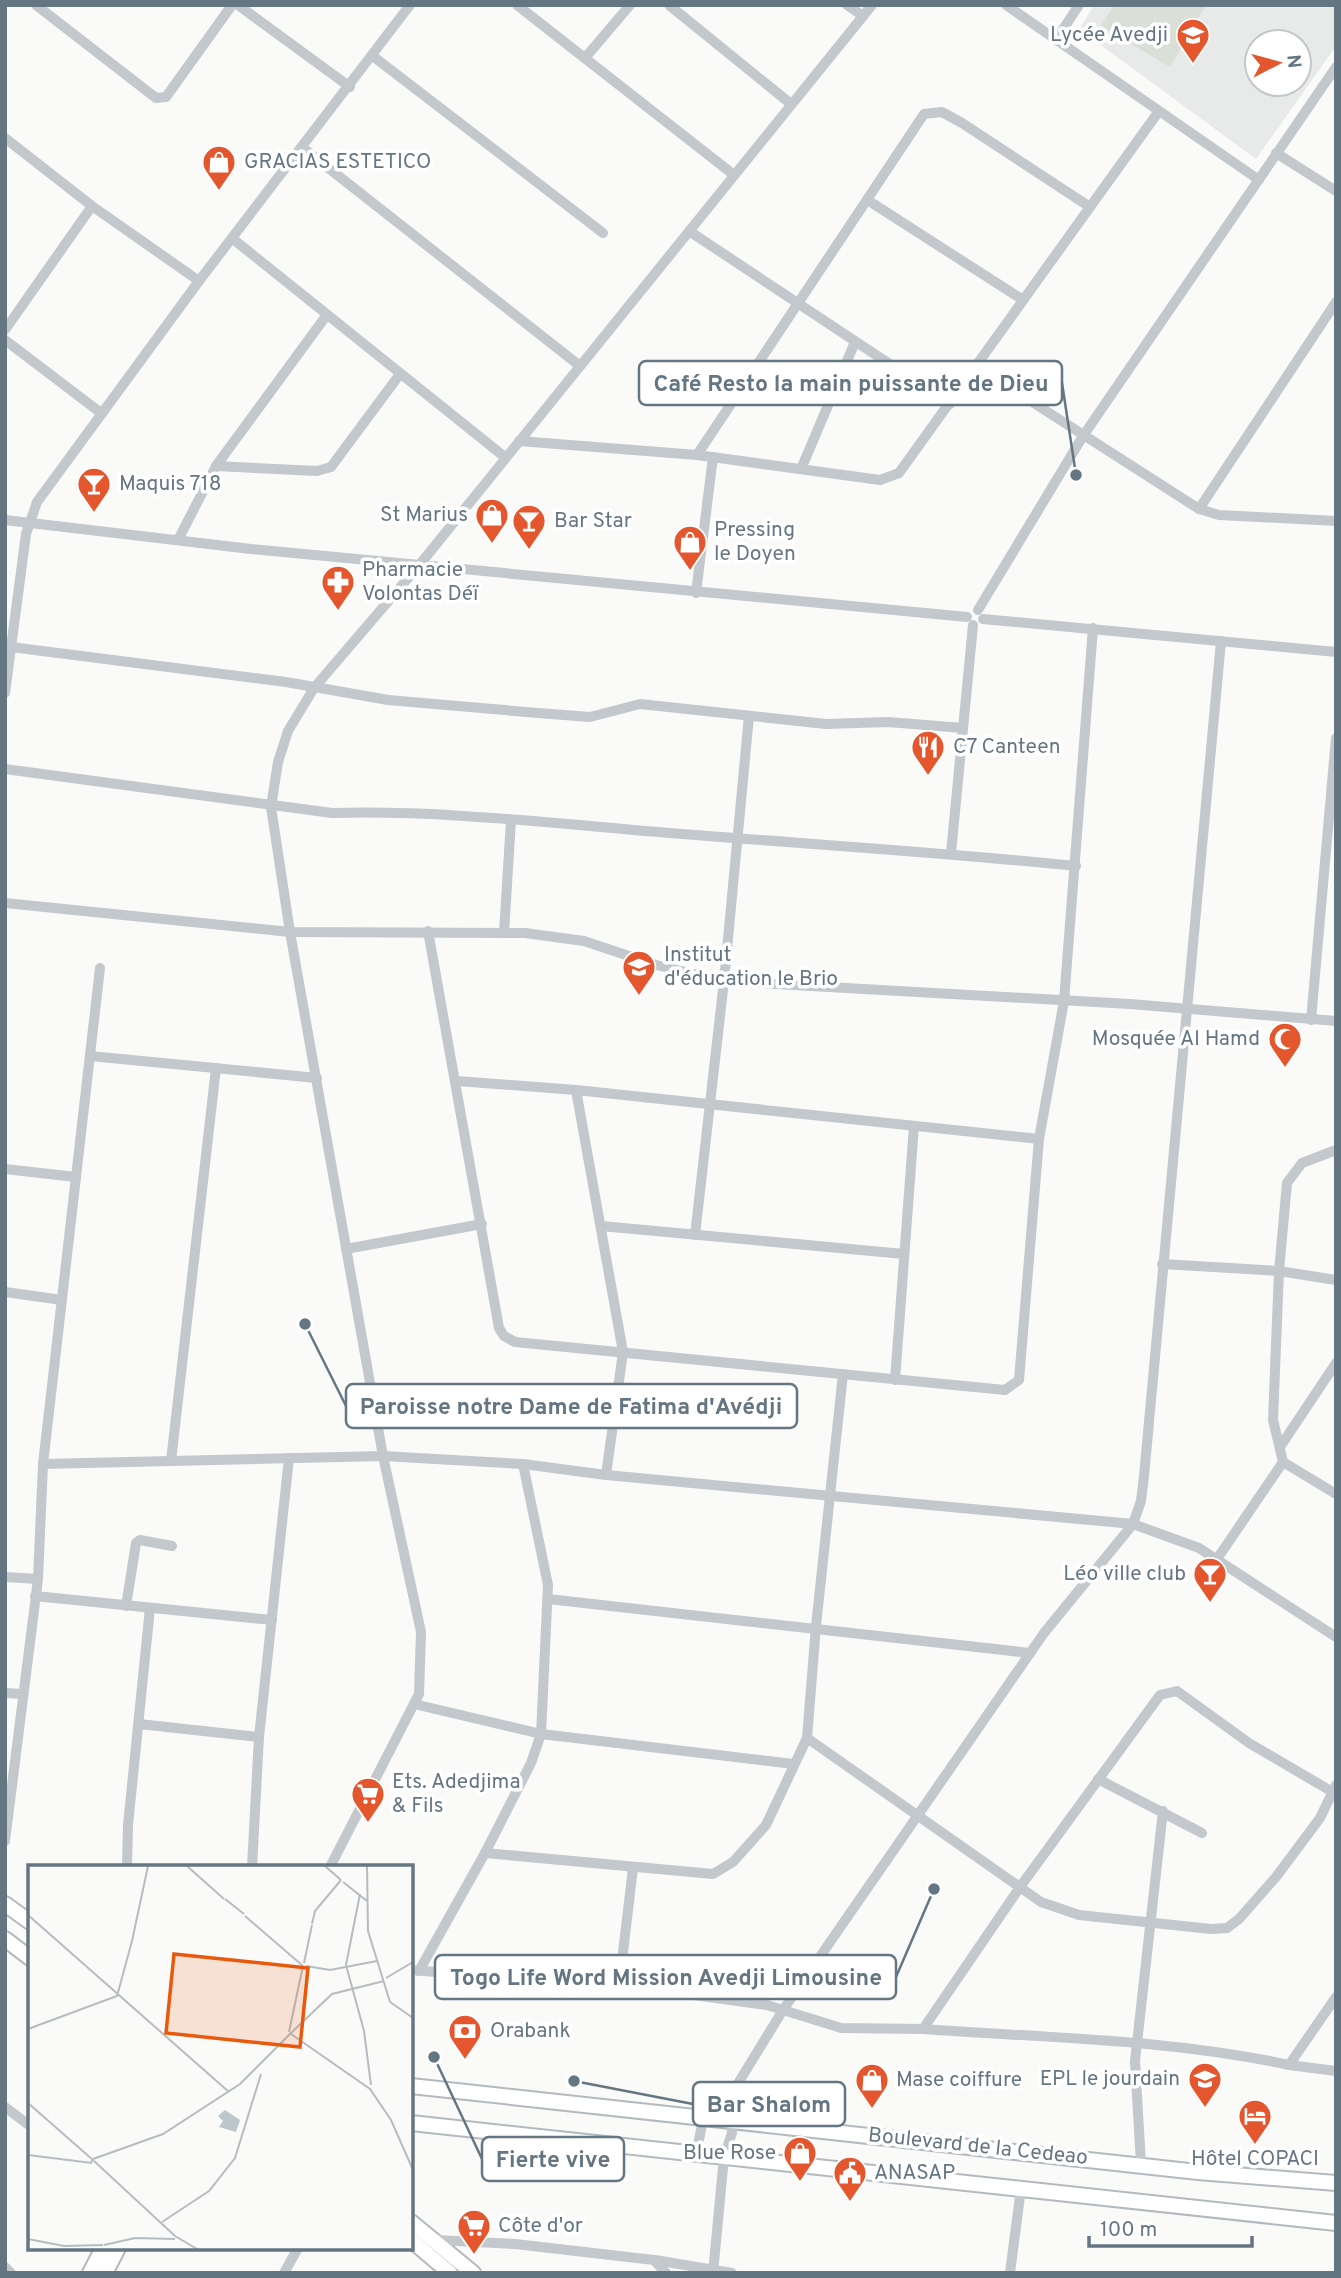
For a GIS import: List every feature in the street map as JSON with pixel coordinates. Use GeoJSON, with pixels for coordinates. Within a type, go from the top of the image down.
{"type":"FeatureCollection","features":[{"type":"Feature","properties":{"kind":"main road"},"geometry":{"type":"LineString","coordinates":[[5,1904],[28,1921]]}},
{"type":"Feature","properties":{"kind":"main road"},"geometry":{"type":"LineString","coordinates":[[5,1939],[28,1956]]}},
{"type":"Feature","properties":{"kind":"main road","name":"Boulevard de la Cedeao"},"geometry":{"type":"LineString","coordinates":[[413,2086],[1249,2177],[1336,2183]]}},
{"type":"Feature","properties":{"kind":"main road","name":"Boulevard de la Cedeao"},"geometry":{"type":"LineString","coordinates":[[413,2123],[1336,2223]]}},
{"type":"Feature","properties":{"kind":"main road"},"geometry":{"type":"LineString","coordinates":[[413,2223],[473,2273]]}},
{"type":"Feature","properties":{"kind":"main road"},"geometry":{"type":"LineString","coordinates":[[413,2242],[450,2273]]}},
{"type":"Feature","properties":{"kind":"main road"},"geometry":{"type":"LineString","coordinates":[[90,2273],[102,2250]]}},
{"type":"Feature","properties":{"kind":"main road"},"geometry":{"type":"LineString","coordinates":[[105,2273],[117,2250]]}},
{"type":"Feature","properties":{"kind":"street"},"geometry":{"type":"LineString","coordinates":[[36,5],[156,99],[166,97],[232,5]]}},
{"type":"Feature","properties":{"kind":"street"},"geometry":{"type":"LineString","coordinates":[[238,5],[350,88]]}},
{"type":"Feature","properties":{"kind":"street"},"geometry":{"type":"LineString","coordinates":[[5,693],[7,660],[29,522],[37,502],[199,281],[374,57],[411,5]]}},
{"type":"Feature","properties":{"kind":"street"},"geometry":{"type":"LineString","coordinates":[[517,5],[734,175]]}},
{"type":"Feature","properties":{"kind":"street"},"geometry":{"type":"LineString","coordinates":[[585,58],[630,5]]}},
{"type":"Feature","properties":{"kind":"street"},"geometry":{"type":"LineString","coordinates":[[669,5],[791,104]]}},
{"type":"Feature","properties":{"kind":"street"},"geometry":{"type":"LineString","coordinates":[[847,5],[863,16]]}},
{"type":"Feature","properties":{"kind":"street"},"geometry":{"type":"LineString","coordinates":[[331,1865],[414,1704],[421,1681],[421,1632],[383,1456],[290,932],[271,807],[278,762],[288,731],[314,688],[421,563],[872,5]]}},
{"type":"Feature","properties":{"kind":"street"},"geometry":{"type":"LineString","coordinates":[[1006,5],[1259,180]]}},
{"type":"Feature","properties":{"kind":"street"},"geometry":{"type":"LineString","coordinates":[[1056,40],[1079,5]]}},
{"type":"Feature","properties":{"kind":"street"},"geometry":{"type":"LineString","coordinates":[[374,57],[603,233]]}},
{"type":"Feature","properties":{"kind":"street"},"geometry":{"type":"LineString","coordinates":[[980,614],[1083,436],[1336,66]]}},
{"type":"Feature","properties":{"kind":"street"},"geometry":{"type":"LineString","coordinates":[[519,441],[697,455],[880,480],[899,473],[1160,111]]}},
{"type":"Feature","properties":{"kind":"street"},"geometry":{"type":"LineString","coordinates":[[697,455],[797,303],[869,201],[924,114],[942,113],[981,134],[1090,207]]}},
{"type":"Feature","properties":{"kind":"street"},"geometry":{"type":"LineString","coordinates":[[5,138],[92,206],[199,281]]}},
{"type":"Feature","properties":{"kind":"street"},"geometry":{"type":"LineString","coordinates":[[303,148],[580,366]]}},
{"type":"Feature","properties":{"kind":"street"},"geometry":{"type":"LineString","coordinates":[[1276,153],[1336,191]]}},
{"type":"Feature","properties":{"kind":"street"},"geometry":{"type":"LineString","coordinates":[[869,201],[1023,300]]}},
{"type":"Feature","properties":{"kind":"street"},"geometry":{"type":"LineString","coordinates":[[5,330],[92,206]]}},
{"type":"Feature","properties":{"kind":"street"},"geometry":{"type":"LineString","coordinates":[[689,231],[950,404]]}},
{"type":"Feature","properties":{"kind":"street"},"geometry":{"type":"LineString","coordinates":[[233,239],[506,458]]}},
{"type":"Feature","properties":{"kind":"street"},"geometry":{"type":"LineString","coordinates":[[1199,509],[1336,302]]}},
{"type":"Feature","properties":{"kind":"street"},"geometry":{"type":"LineString","coordinates":[[178,540],[216,466],[326,316]]}},
{"type":"Feature","properties":{"kind":"street"},"geometry":{"type":"LineString","coordinates":[[5,340],[101,413]]}},
{"type":"Feature","properties":{"kind":"street"},"geometry":{"type":"LineString","coordinates":[[801,469],[855,342]]}},
{"type":"Feature","properties":{"kind":"street"},"geometry":{"type":"LineString","coordinates":[[976,366],[1199,509],[1219,515],[1336,521]]}},
{"type":"Feature","properties":{"kind":"street"},"geometry":{"type":"LineString","coordinates":[[216,466],[317,471],[331,467],[400,374]]}},
{"type":"Feature","properties":{"kind":"street"},"geometry":{"type":"LineString","coordinates":[[696,593],[713,457]]}},
{"type":"Feature","properties":{"kind":"street"},"geometry":{"type":"LineString","coordinates":[[5,520],[970,621]]}},
{"type":"Feature","properties":{"kind":"street"},"geometry":{"type":"LineString","coordinates":[[951,853],[971,611],[1093,628],[1336,652]]}},
{"type":"Feature","properties":{"kind":"street"},"geometry":{"type":"LineString","coordinates":[[428,931],[457,1081],[499,1328],[504,1336],[515,1342],[1005,1390],[1019,1380],[1039,1139],[1064,1001],[1093,628]]}},
{"type":"Feature","properties":{"kind":"street"},"geometry":{"type":"LineString","coordinates":[[696,2154],[698,2135],[708,2119],[729,2098],[783,2010],[1030,1653],[1133,1524],[1141,1501],[1162,1264],[1189,1010],[1207,772],[1221,641]]}},
{"type":"Feature","properties":{"kind":"street"},"geometry":{"type":"LineString","coordinates":[[11,648],[388,700],[590,717],[640,704],[825,724],[888,722],[963,728]]}},
{"type":"Feature","properties":{"kind":"street"},"geometry":{"type":"LineString","coordinates":[[695,1235],[724,981],[749,716]]}},
{"type":"Feature","properties":{"kind":"street"},"geometry":{"type":"LineString","coordinates":[[1311,1020],[1336,738]]}},
{"type":"Feature","properties":{"kind":"street"},"geometry":{"type":"LineString","coordinates":[[5,769],[331,813],[372,812],[511,820],[951,853],[1076,866]]}},
{"type":"Feature","properties":{"kind":"street"},"geometry":{"type":"LineString","coordinates":[[505,933],[511,820]]}},
{"type":"Feature","properties":{"kind":"street"},"geometry":{"type":"LineString","coordinates":[[5,904],[290,932],[505,933],[584,941],[656,965],[724,981],[1064,1001],[1336,1021]]}},
{"type":"Feature","properties":{"kind":"street"},"geometry":{"type":"LineString","coordinates":[[5,1842],[38,1579],[43,1464],[100,968]]}},
{"type":"Feature","properties":{"kind":"street"},"geometry":{"type":"LineString","coordinates":[[90,1056],[317,1078]]}},
{"type":"Feature","properties":{"kind":"street"},"geometry":{"type":"LineString","coordinates":[[171,1461],[216,1068]]}},
{"type":"Feature","properties":{"kind":"street"},"geometry":{"type":"LineString","coordinates":[[457,1081],[576,1090],[1039,1139]]}},
{"type":"Feature","properties":{"kind":"street"},"geometry":{"type":"LineString","coordinates":[[576,1090],[623,1352],[606,1475]]}},
{"type":"Feature","properties":{"kind":"street"},"geometry":{"type":"LineString","coordinates":[[895,1380],[914,1126]]}},
{"type":"Feature","properties":{"kind":"street"},"geometry":{"type":"LineString","coordinates":[[1217,1559],[1283,1462],[1273,1420],[1279,1271],[1287,1183],[1302,1163],[1336,1150]]}},
{"type":"Feature","properties":{"kind":"street"},"geometry":{"type":"LineString","coordinates":[[5,1169],[76,1177]]}},
{"type":"Feature","properties":{"kind":"street"},"geometry":{"type":"LineString","coordinates":[[346,1249],[482,1224]]}},
{"type":"Feature","properties":{"kind":"street"},"geometry":{"type":"LineString","coordinates":[[601,1226],[904,1254]]}},
{"type":"Feature","properties":{"kind":"street"},"geometry":{"type":"LineString","coordinates":[[1162,1264],[1279,1271],[1336,1280]]}},
{"type":"Feature","properties":{"kind":"street"},"geometry":{"type":"LineString","coordinates":[[5,1292],[62,1300]]}},
{"type":"Feature","properties":{"kind":"street"},"geometry":{"type":"LineString","coordinates":[[1280,1447],[1336,1363]]}},
{"type":"Feature","properties":{"kind":"street"},"geometry":{"type":"LineString","coordinates":[[485,1853],[705,1875],[721,1871],[766,1825],[807,1738],[816,1626],[844,1374]]}},
{"type":"Feature","properties":{"kind":"street"},"geometry":{"type":"LineString","coordinates":[[43,1464],[383,1456],[523,1464],[606,1475],[1133,1524],[1199,1548],[1336,1637]]}},
{"type":"Feature","properties":{"kind":"street"},"geometry":{"type":"LineString","coordinates":[[252,1865],[259,1737],[289,1458]]}},
{"type":"Feature","properties":{"kind":"street"},"geometry":{"type":"LineString","coordinates":[[1283,1462],[1336,1494]]}},
{"type":"Feature","properties":{"kind":"street"},"geometry":{"type":"LineString","coordinates":[[523,1464],[548,1599],[541,1734],[531,1763],[485,1853],[415,1971],[619,1986],[767,2005],[841,2028],[923,2029],[1137,2045],[1251,2057],[1336,2071]]}},
{"type":"Feature","properties":{"kind":"street"},"geometry":{"type":"LineString","coordinates":[[126,1606],[136,1543],[140,1540],[172,1546]]}},
{"type":"Feature","properties":{"kind":"street"},"geometry":{"type":"LineString","coordinates":[[5,1577],[38,1579]]}},
{"type":"Feature","properties":{"kind":"street"},"geometry":{"type":"LineString","coordinates":[[35,1596],[272,1620]]}},
{"type":"Feature","properties":{"kind":"street"},"geometry":{"type":"LineString","coordinates":[[548,1599],[816,1626],[1030,1653]]}},
{"type":"Feature","properties":{"kind":"street"},"geometry":{"type":"LineString","coordinates":[[127,1865],[128,1825],[150,1608]]}},
{"type":"Feature","properties":{"kind":"street"},"geometry":{"type":"LineString","coordinates":[[807,1738],[917,1817],[1020,1887],[1059,1910],[1211,1929],[1227,1928],[1276,1877],[1320,1818],[1334,1790],[1249,1743],[1177,1691],[1160,1695],[1020,1887],[923,2029]]}},
{"type":"Feature","properties":{"kind":"street"},"geometry":{"type":"LineString","coordinates":[[5,1693],[22,1693]]}},
{"type":"Feature","properties":{"kind":"street"},"geometry":{"type":"LineString","coordinates":[[414,1704],[541,1734],[793,1764]]}},
{"type":"Feature","properties":{"kind":"street"},"geometry":{"type":"LineString","coordinates":[[139,1724],[259,1737]]}},
{"type":"Feature","properties":{"kind":"street"},"geometry":{"type":"LineString","coordinates":[[1098,1779],[1202,1833]]}},
{"type":"Feature","properties":{"kind":"street"},"geometry":{"type":"LineString","coordinates":[[1141,2164],[1135,2077],[1163,1811]]}},
{"type":"Feature","properties":{"kind":"street"},"geometry":{"type":"LineString","coordinates":[[619,1986],[633,1868]]}},
{"type":"Feature","properties":{"kind":"street"},"geometry":{"type":"LineString","coordinates":[[1289,2065],[1336,1997]]}},
{"type":"Feature","properties":{"kind":"street"},"geometry":{"type":"LineString","coordinates":[[713,2272],[724,2157],[729,2146],[732,2121],[729,2098]]}},
{"type":"Feature","properties":{"kind":"street"},"geometry":{"type":"LineString","coordinates":[[5,2107],[28,2124]]}},
{"type":"Feature","properties":{"kind":"street"},"geometry":{"type":"LineString","coordinates":[[1010,2273],[1021,2188]]}},
{"type":"Feature","properties":{"kind":"street"},"geometry":{"type":"LineString","coordinates":[[436,2240],[515,2244],[654,2260],[713,2272],[733,2273]]}},
{"type":"Feature","properties":{"kind":"street"},"geometry":{"type":"LineString","coordinates":[[284,2273],[297,2250]]}},
{"type":"Feature","properties":{"kind":"street"},"geometry":{"type":"LineString","coordinates":[[654,2260],[666,2273]]}},
{"type":"Feature","properties":{"kind":"street"},"geometry":{"type":"LineString","coordinates":[[5,2267],[11,2273]]}},
{"type":"Feature","properties":{"kind":"shaded area","name":"Lycée Avedji"},"geometry":{"type":"Polygon","coordinates":[[[1094,5],[1336,5],[1336,46],[1313,78],[1313,28],[1243,28],[1243,98],[1299,98],[1256,159],[1079,29],[1094,5]]]}},
{"type":"Feature","properties":{"kind":"shaded area"},"geometry":{"type":"Polygon","coordinates":[[[1114,5],[1206,5],[1170,67],[1101,26],[1114,5]]]}},
{"type":"Feature","properties":{"kind":"place","name":"Lycée Avedji"},"geometry":{"type":"Point","coordinates":[1193,65]}},
{"type":"Feature","properties":{"kind":"place","name":"GRACIAS ESTETICO"},"geometry":{"type":"Point","coordinates":[219,192]}},
{"type":"Feature","properties":{"kind":"place","name":"Café Resto la main puissante de Dieu"},"geometry":{"type":"Point","coordinates":[1076,475]}},
{"type":"Feature","properties":{"kind":"place","name":"Maquis 718"},"geometry":{"type":"Point","coordinates":[94,514]}},
{"type":"Feature","properties":{"kind":"place","name":"St Marius"},"geometry":{"type":"Point","coordinates":[492,545]}},
{"type":"Feature","properties":{"kind":"place","name":"Bar Star"},"geometry":{"type":"Point","coordinates":[529,551]}},
{"type":"Feature","properties":{"kind":"place","name":"Pressing le Doyen"},"geometry":{"type":"Point","coordinates":[690,572]}},
{"type":"Feature","properties":{"kind":"place","name":"Pharmacie Volontas Déï"},"geometry":{"type":"Point","coordinates":[338,612]}},
{"type":"Feature","properties":{"kind":"place","name":"C7 Canteen"},"geometry":{"type":"Point","coordinates":[928,777]}},
{"type":"Feature","properties":{"kind":"place","name":"Institut d'éducation le Brio"},"geometry":{"type":"Point","coordinates":[639,997]}},
{"type":"Feature","properties":{"kind":"place","name":"Mosquée Al Hamd"},"geometry":{"type":"Point","coordinates":[1285,1069]}},
{"type":"Feature","properties":{"kind":"place","name":"Paroisse notre Dame de Fatima d'Avédji"},"geometry":{"type":"Point","coordinates":[305,1324]}},
{"type":"Feature","properties":{"kind":"place","name":"Léo ville club"},"geometry":{"type":"Point","coordinates":[1210,1604]}},
{"type":"Feature","properties":{"kind":"place","name":"Ets. Adedjima & Fils"},"geometry":{"type":"Point","coordinates":[368,1824]}},
{"type":"Feature","properties":{"kind":"place","name":"Togo Life Word Mission Avedji Limousine"},"geometry":{"type":"Point","coordinates":[934,1889]}},
{"type":"Feature","properties":{"kind":"place","name":"Fierte vive"},"geometry":{"type":"Point","coordinates":[434,2057]}},
{"type":"Feature","properties":{"kind":"place","name":"Orabank"},"geometry":{"type":"Point","coordinates":[465,2061]}},
{"type":"Feature","properties":{"kind":"place","name":"Bar Shalom"},"geometry":{"type":"Point","coordinates":[574,2081]}},
{"type":"Feature","properties":{"kind":"place","name":"EPL le jourdain"},"geometry":{"type":"Point","coordinates":[1205,2109]}},
{"type":"Feature","properties":{"kind":"place","name":"Mase coiffure"},"geometry":{"type":"Point","coordinates":[872,2110]}},
{"type":"Feature","properties":{"kind":"place","name":"Hôtel COPACI"},"geometry":{"type":"Point","coordinates":[1255,2146]}},
{"type":"Feature","properties":{"kind":"place","name":"Blue Rose"},"geometry":{"type":"Point","coordinates":[800,2183]}},
{"type":"Feature","properties":{"kind":"place","name":"ANASAP"},"geometry":{"type":"Point","coordinates":[850,2203]}},
{"type":"Feature","properties":{"kind":"place","name":"Côte d'or"},"geometry":{"type":"Point","coordinates":[474,2256]}}]}
